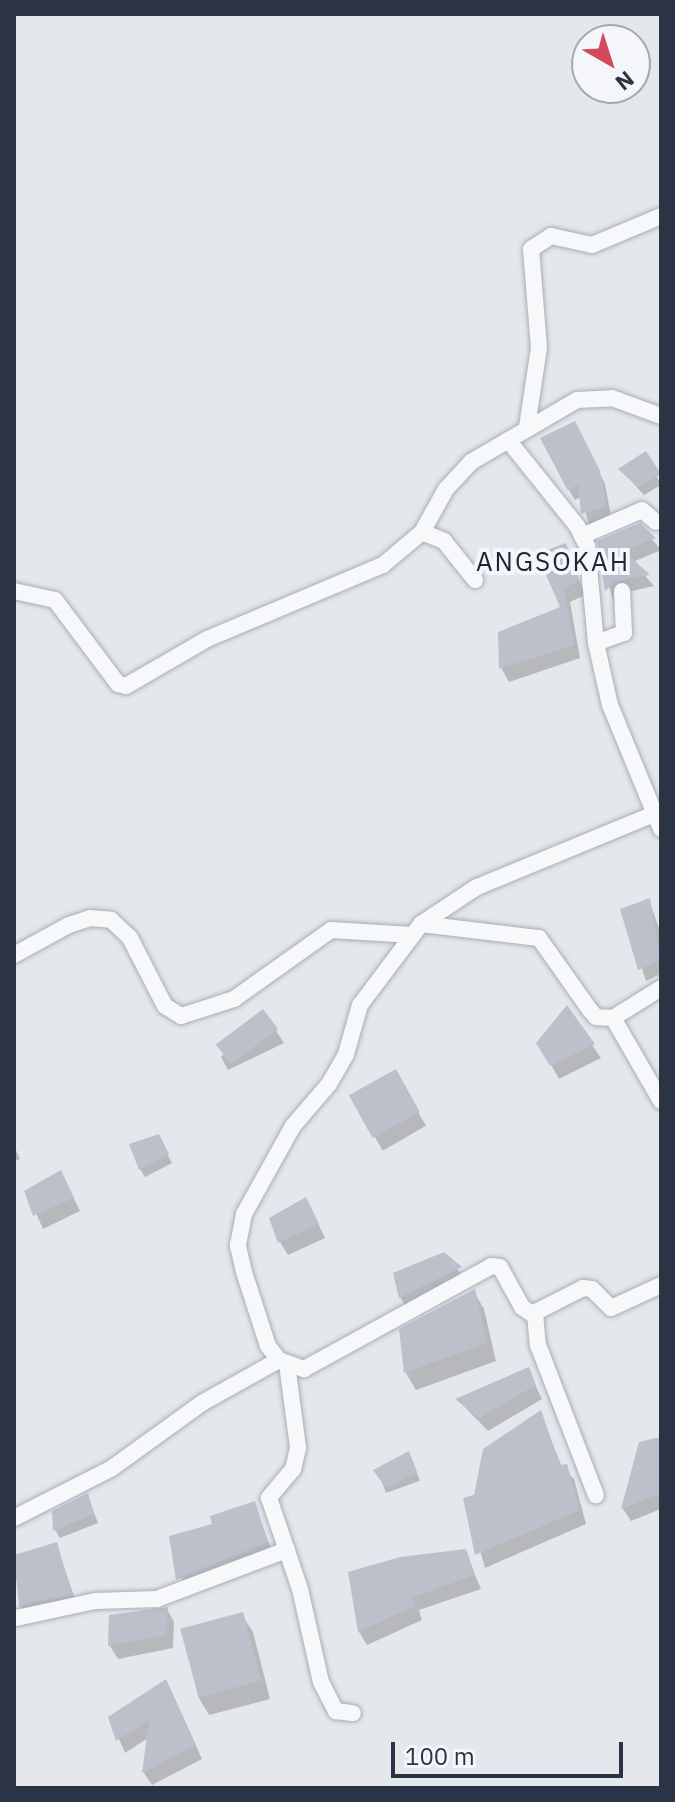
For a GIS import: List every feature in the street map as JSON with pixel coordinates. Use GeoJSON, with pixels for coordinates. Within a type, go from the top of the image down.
{"type":"FeatureCollection","features":[{"type":"Feature","properties":{"kind":"street"},"geometry":{"type":"LineString","coordinates":[[527,427],[539,348],[531,249],[551,236],[592,245],[661,216]]}},
{"type":"Feature","properties":{"kind":"street"},"geometry":{"type":"LineString","coordinates":[[14,591],[55,600],[114,679],[126,686],[207,639],[302,595],[365,575],[422,532],[455,477],[527,427],[577,400],[612,398],[661,416]]}},
{"type":"Feature","properties":{"kind":"street"},"geometry":{"type":"LineString","coordinates":[[556,423],[577,400]]}},
{"type":"Feature","properties":{"kind":"street"},"geometry":{"type":"LineString","coordinates":[[508,440],[582,536],[591,564],[596,643],[619,734],[658,822],[477,887],[417,930],[360,1005],[335,1074],[293,1126],[239,1229],[256,1313],[268,1346],[283,1362],[304,1369],[491,1266],[500,1267],[522,1307],[535,1313]]}},
{"type":"Feature","properties":{"kind":"street"},"geometry":{"type":"LineString","coordinates":[[582,536],[642,510],[656,522]]}},
{"type":"Feature","properties":{"kind":"street"},"geometry":{"type":"LineString","coordinates":[[422,532],[444,541],[475,580]]}},
{"type":"Feature","properties":{"kind":"street"},"geometry":{"type":"LineString","coordinates":[[596,643],[624,633],[622,591]]}},
{"type":"Feature","properties":{"kind":"street"},"geometry":{"type":"LineString","coordinates":[[14,955],[79,921],[111,920],[130,938],[165,1006],[181,1016],[234,999],[321,933],[341,928],[539,938],[596,1017],[613,1018],[661,988]]}},
{"type":"Feature","properties":{"kind":"street"},"geometry":{"type":"LineString","coordinates":[[613,1018],[661,1101]]}},
{"type":"Feature","properties":{"kind":"street"},"geometry":{"type":"LineString","coordinates":[[535,1313],[583,1288],[592,1289],[611,1308],[661,1285]]}},
{"type":"Feature","properties":{"kind":"street"},"geometry":{"type":"LineString","coordinates":[[535,1313],[538,1345],[596,1495]]}},
{"type":"Feature","properties":{"kind":"street"},"geometry":{"type":"LineString","coordinates":[[14,1518],[112,1468],[202,1403],[283,1362]]}},
{"type":"Feature","properties":{"kind":"street"},"geometry":{"type":"LineString","coordinates":[[283,1362],[298,1448],[293,1469],[269,1498],[287,1550],[321,1682],[336,1711],[353,1713]]}},
{"type":"Feature","properties":{"kind":"street"},"geometry":{"type":"LineString","coordinates":[[15,1616],[95,1601],[157,1599],[287,1550]]}},
{"type":"Feature","properties":{"kind":"building"},"geometry":{"type":"Polygon","coordinates":[[[575,421],[600,471],[606,506],[581,514],[578,484],[568,491],[540,438],[575,421]]]}},
{"type":"Feature","properties":{"kind":"building"},"geometry":{"type":"Polygon","coordinates":[[[646,451],[661,474],[638,487],[618,469],[646,451]]]}},
{"type":"Feature","properties":{"kind":"building"},"geometry":{"type":"Polygon","coordinates":[[[640,523],[656,538],[624,551],[650,575],[617,581],[605,591],[597,541],[640,523]]]}},
{"type":"Feature","properties":{"kind":"building"},"geometry":{"type":"Polygon","coordinates":[[[566,543],[579,581],[564,588],[574,645],[499,669],[498,632],[560,607],[537,554],[566,543]]]}},
{"type":"Feature","properties":{"kind":"building"},"geometry":{"type":"Polygon","coordinates":[[[650,898],[661,960],[638,970],[620,909],[650,898]]]}},
{"type":"Feature","properties":{"kind":"building"},"geometry":{"type":"Polygon","coordinates":[[[567,1005],[595,1044],[550,1066],[536,1043],[567,1005]]]}},
{"type":"Feature","properties":{"kind":"building"},"geometry":{"type":"Polygon","coordinates":[[[263,1009],[278,1029],[231,1064],[216,1045],[263,1009]]]}},
{"type":"Feature","properties":{"kind":"building"},"geometry":{"type":"Polygon","coordinates":[[[396,1069],[420,1112],[373,1138],[349,1095],[396,1069]]]}},
{"type":"Feature","properties":{"kind":"building"},"geometry":{"type":"Polygon","coordinates":[[[159,1134],[169,1154],[139,1170],[129,1144],[159,1134]]]}},
{"type":"Feature","properties":{"kind":"building"},"geometry":{"type":"Polygon","coordinates":[[[61,1170],[74,1198],[33,1216],[24,1191],[61,1170]]]}},
{"type":"Feature","properties":{"kind":"building"},"geometry":{"type":"Polygon","coordinates":[[[306,1197],[319,1224],[278,1243],[269,1218],[306,1197]]]}},
{"type":"Feature","properties":{"kind":"building"},"geometry":{"type":"Polygon","coordinates":[[[444,1252],[462,1267],[399,1298],[393,1273],[444,1252]]]}},
{"type":"Feature","properties":{"kind":"building"},"geometry":{"type":"Polygon","coordinates":[[[475,1289],[487,1343],[404,1373],[399,1329],[475,1289]]]}},
{"type":"Feature","properties":{"kind":"building"},"geometry":{"type":"Polygon","coordinates":[[[529,1367],[536,1385],[479,1418],[455,1399],[529,1367]]]}},
{"type":"Feature","properties":{"kind":"building"},"geometry":{"type":"Polygon","coordinates":[[[541,1410],[560,1465],[567,1464],[580,1510],[475,1555],[463,1498],[474,1495],[483,1449],[541,1410]]]}},
{"type":"Feature","properties":{"kind":"building"},"geometry":{"type":"Polygon","coordinates":[[[661,1437],[661,1493],[621,1509],[639,1442],[661,1437]]]}},
{"type":"Feature","properties":{"kind":"building"},"geometry":{"type":"Polygon","coordinates":[[[409,1451],[417,1472],[386,1488],[373,1470],[409,1451]]]}},
{"type":"Feature","properties":{"kind":"building"},"geometry":{"type":"Polygon","coordinates":[[[88,1493],[94,1514],[53,1531],[52,1511],[88,1493]]]}},
{"type":"Feature","properties":{"kind":"building"},"geometry":{"type":"Polygon","coordinates":[[[255,1501],[268,1542],[176,1580],[169,1536],[212,1524],[210,1516],[255,1501]]]}},
{"type":"Feature","properties":{"kind":"building"},"geometry":{"type":"Polygon","coordinates":[[[57,1542],[72,1595],[19,1606],[14,1555],[57,1542]]]}},
{"type":"Feature","properties":{"kind":"building"},"geometry":{"type":"Polygon","coordinates":[[[466,1549],[475,1575],[413,1597],[415,1606],[358,1632],[348,1572],[400,1557],[466,1549]]]}},
{"type":"Feature","properties":{"kind":"building"},"geometry":{"type":"Polygon","coordinates":[[[168,1607],[166,1635],[108,1646],[109,1615],[168,1607]]]}},
{"type":"Feature","properties":{"kind":"building"},"geometry":{"type":"Polygon","coordinates":[[[243,1612],[261,1681],[199,1697],[180,1629],[243,1612]]]}},
{"type":"Feature","properties":{"kind":"building"},"geometry":{"type":"Polygon","coordinates":[[[166,1679],[196,1745],[142,1773],[149,1720],[116,1741],[108,1717],[166,1679]]]}},
{"type":"Feature","properties":{"kind":"district","name":"ANGSOKAH"},"geometry":{"type":"Point","coordinates":[553,562]}}]}
